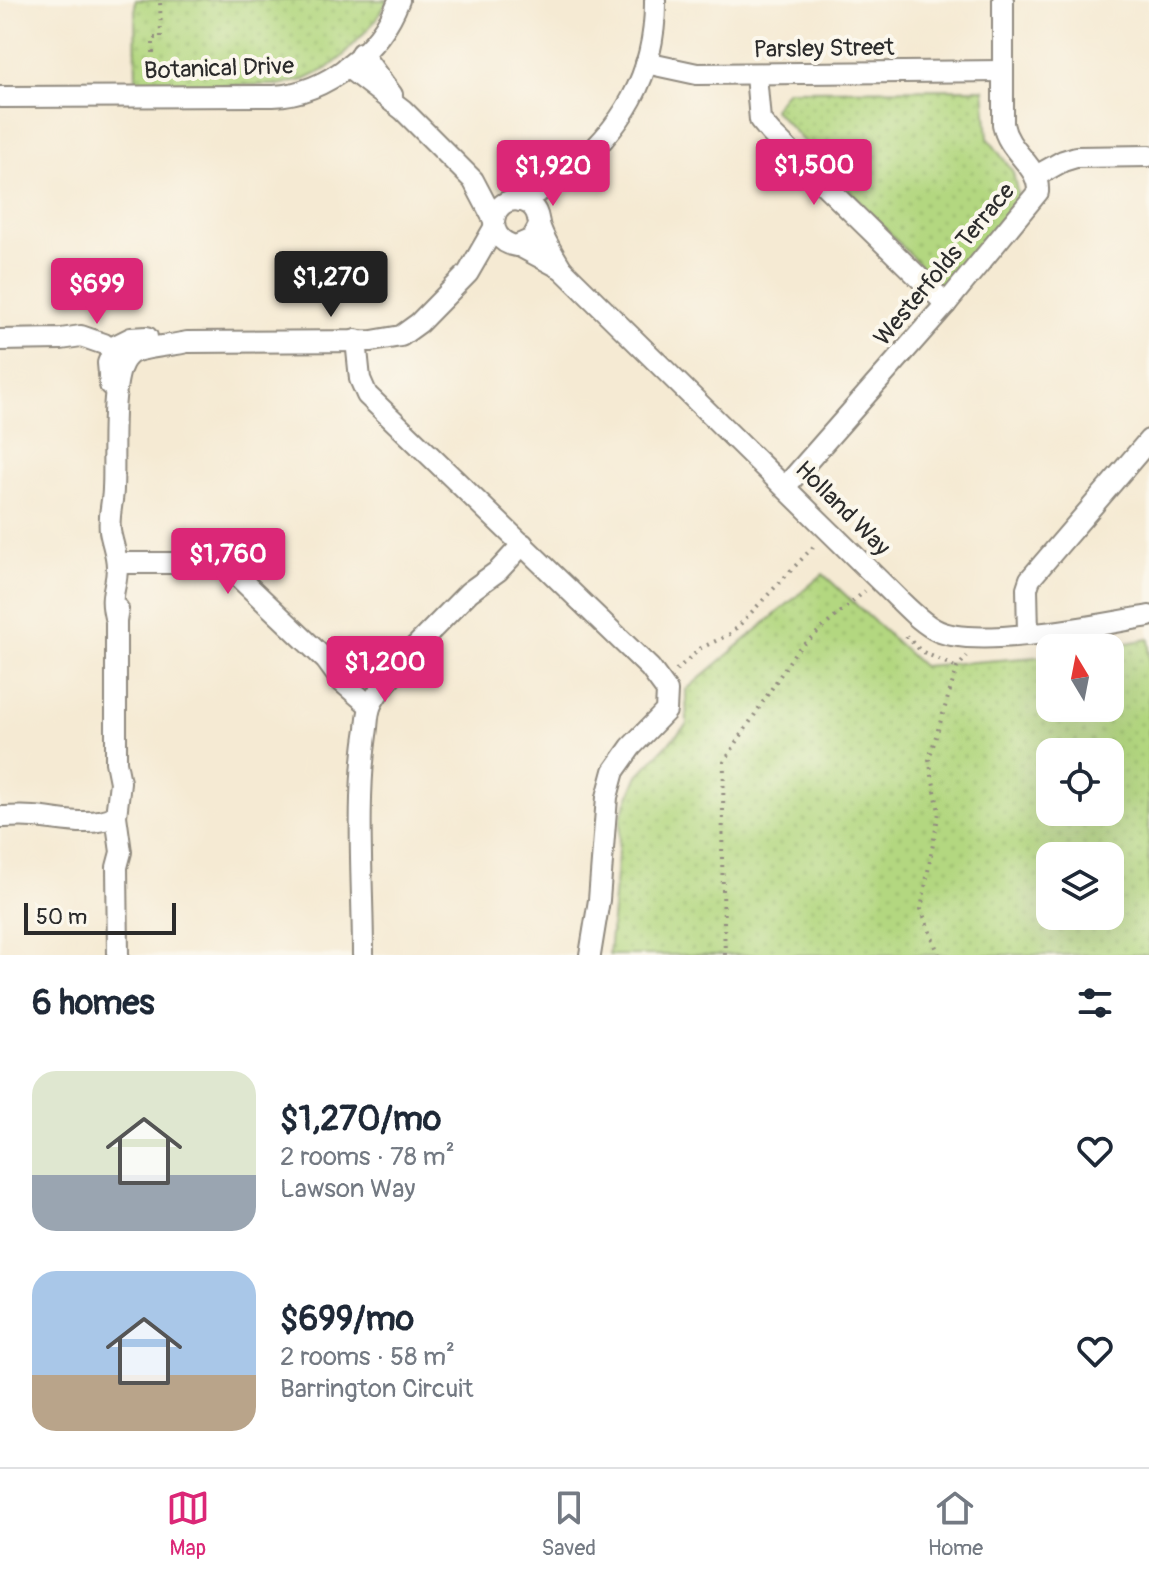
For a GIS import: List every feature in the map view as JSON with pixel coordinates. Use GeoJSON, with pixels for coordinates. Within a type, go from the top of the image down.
{"type":"FeatureCollection","features":[{"type":"Feature","properties":{"kind":"street","name":"Botanical Drive"},"geometry":{"type":"LineString","coordinates":[[0,97],[288,95],[327,82],[354,60],[390,20],[399,0]]}},
{"type":"Feature","properties":{"kind":"street"},"geometry":{"type":"LineString","coordinates":[[468,273],[500,207],[563,177],[613,130],[630,106],[646,63],[655,17],[655,0]]}},
{"type":"Feature","properties":{"kind":"street","name":"Westerfolds Terrace"},"geometry":{"type":"LineString","coordinates":[[786,486],[1034,201],[1038,192],[1036,176],[1005,138],[1003,0]]}},
{"type":"Feature","properties":{"kind":"street"},"geometry":{"type":"LineString","coordinates":[[354,60],[473,180],[533,208],[539,223]]}},
{"type":"Feature","properties":{"kind":"street","name":"Parsley Street"},"geometry":{"type":"LineString","coordinates":[[646,63],[697,74],[1003,71]]}},
{"type":"Feature","properties":{"kind":"street"},"geometry":{"type":"LineString","coordinates":[[756,75],[760,120],[767,129],[946,304]]}},
{"type":"Feature","properties":{"kind":"street"},"geometry":{"type":"LineString","coordinates":[[1036,176],[1076,157],[1149,156]]}},
{"type":"Feature","properties":{"kind":"street"},"geometry":{"type":"LineString","coordinates":[[0,340],[61,339],[116,354],[166,348],[187,342],[395,338],[410,331],[468,273],[532,239],[563,177]]}},
{"type":"Feature","properties":{"kind":"street"},"geometry":{"type":"LineString","coordinates":[[473,180],[501,240],[516,246]]}},
{"type":"Feature","properties":{"kind":"street","name":"Holland Way"},"geometry":{"type":"LineString","coordinates":[[539,223],[562,269]]}},
{"type":"Feature","properties":{"kind":"street","name":"Holland Way"},"geometry":{"type":"LineString","coordinates":[[516,246],[562,269],[882,583],[933,629],[955,638],[982,638],[1081,628],[1149,616]]}},
{"type":"Feature","properties":{"kind":"street"},"geometry":{"type":"LineString","coordinates":[[364,340],[380,405],[663,683],[667,691],[666,711],[631,747],[614,771],[607,797],[599,900],[590,955]]}},
{"type":"Feature","properties":{"kind":"street"},"geometry":{"type":"LineString","coordinates":[[116,354],[119,373],[114,410],[110,532],[122,563],[111,603],[116,621],[116,762],[120,782],[107,816],[121,852],[117,867],[118,955]]}},
{"type":"Feature","properties":{"kind":"street"},"geometry":{"type":"LineString","coordinates":[[1028,633],[1027,588],[1030,579],[1149,440]]}},
{"type":"Feature","properties":{"kind":"street"},"geometry":{"type":"LineString","coordinates":[[363,955],[362,763],[370,696],[407,662],[415,647],[469,592],[498,571],[519,540]]}},
{"type":"Feature","properties":{"kind":"street"},"geometry":{"type":"LineString","coordinates":[[122,563],[215,563],[228,567],[326,660],[370,696]]}},
{"type":"Feature","properties":{"kind":"street"},"geometry":{"type":"LineString","coordinates":[[0,817],[84,823],[107,816]]}},
{"type":"Feature","properties":{"kind":"path"},"geometry":{"type":"LineString","coordinates":[[160,0],[161,38],[153,38],[153,73],[160,72],[160,96]]}},
{"type":"Feature","properties":{"kind":"path"},"geometry":{"type":"LineString","coordinates":[[663,683],[701,648],[732,633],[814,546]]}},
{"type":"Feature","properties":{"kind":"path"},"geometry":{"type":"LineString","coordinates":[[725,955],[722,858],[724,762],[796,651],[862,592],[882,583]]}},
{"type":"Feature","properties":{"kind":"path"},"geometry":{"type":"LineString","coordinates":[[939,955],[921,909],[939,812],[929,759],[957,668]]}},
{"type":"Feature","properties":{"kind":"green space"},"geometry":{"type":"Polygon","coordinates":[[[135,0],[388,0],[377,19],[342,57],[327,69],[304,80],[278,85],[136,85],[135,0]]]}},
{"type":"Feature","properties":{"kind":"green space"},"geometry":{"type":"Polygon","coordinates":[[[984,89],[988,138],[1013,172],[1019,201],[942,289],[773,109],[787,90],[984,89]]]}},
{"type":"Feature","properties":{"kind":"green space"},"geometry":{"type":"Polygon","coordinates":[[[823,574],[922,666],[1036,657],[1036,722],[1124,722],[1124,644],[1149,639],[1149,955],[609,955],[621,816],[638,775],[687,724],[686,690],[823,574]]]}}]}
